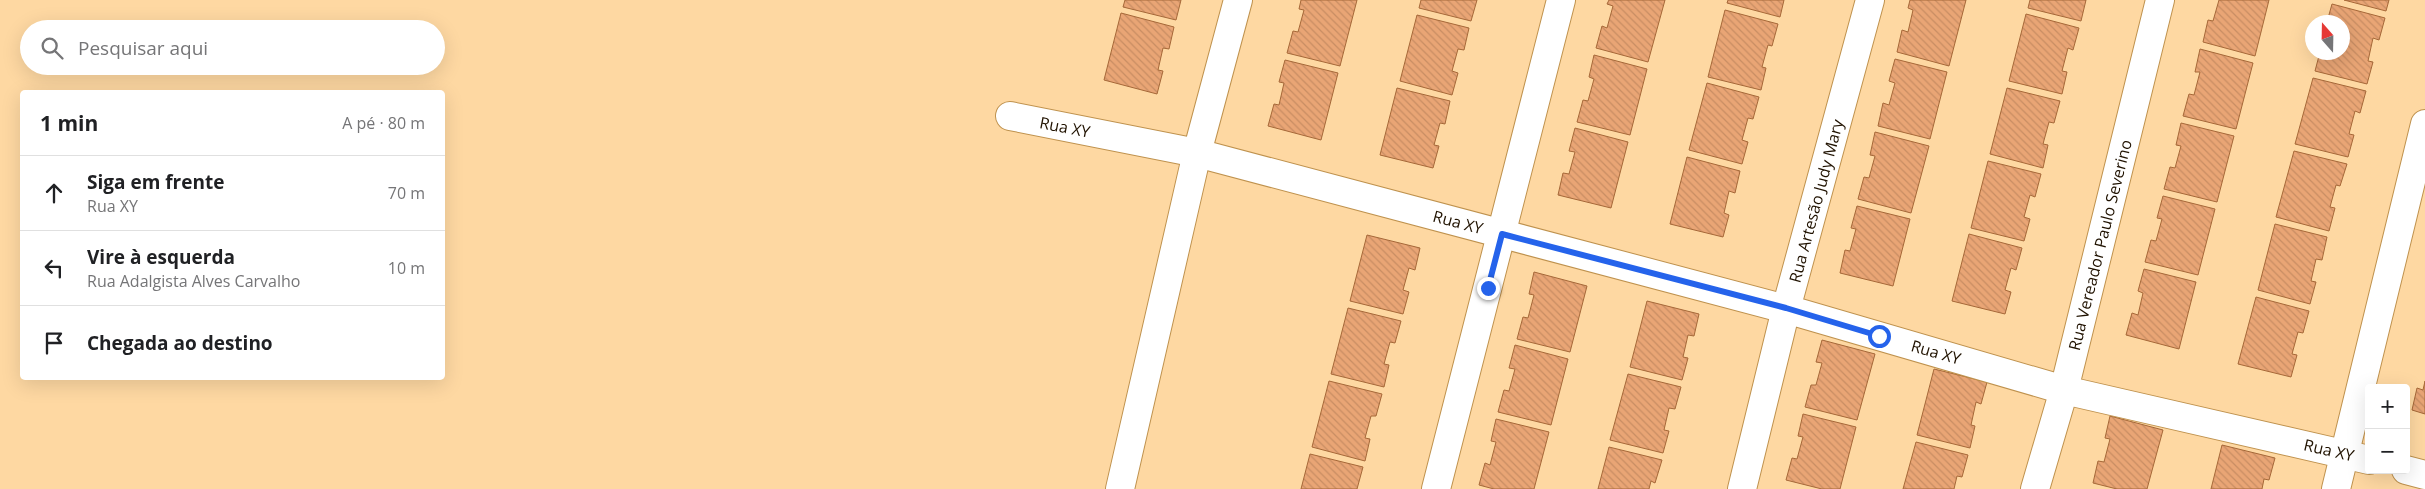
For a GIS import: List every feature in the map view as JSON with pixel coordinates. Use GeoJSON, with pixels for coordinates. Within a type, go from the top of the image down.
{"type":"FeatureCollection","features":[{"type":"Feature","properties":{"kind":"street"},"geometry":{"type":"LineString","coordinates":[[1120,489],[1197,153],[1238,0]]}},
{"type":"Feature","properties":{"kind":"street"},"geometry":{"type":"LineString","coordinates":[[1436,489],[1561,0]]}},
{"type":"Feature","properties":{"kind":"street","name":"Rua Artesão Judy Mary"},"geometry":{"type":"LineString","coordinates":[[1742,489],[1786,308],[1870,0]]}},
{"type":"Feature","properties":{"kind":"street","name":"Rua Vereador Paulo Severino"},"geometry":{"type":"LineString","coordinates":[[2035,489],[2064,390],[2160,0]]}},
{"type":"Feature","properties":{"kind":"street","name":"Rua XY"},"geometry":{"type":"LineString","coordinates":[[1010,116],[1197,153],[1786,308],[2064,390],[2358,456]]}},
{"type":"Feature","properties":{"kind":"street"},"geometry":{"type":"LineString","coordinates":[[2336,489],[2358,456],[2425,124]]}},
{"type":"Feature","properties":{"kind":"street"},"geometry":{"type":"LineString","coordinates":[[2410,471],[2425,475]]}},
{"type":"Feature","properties":{"kind":"building"},"geometry":{"type":"Polygon","coordinates":[[[1125,0],[1181,0],[1176,20],[1123,7],[1125,0]]]}},
{"type":"Feature","properties":{"kind":"building"},"geometry":{"type":"Polygon","coordinates":[[[1301,0],[1357,0],[1340,66],[1287,53],[1293,31],[1298,32],[1304,10],[1299,9],[1301,0]]]}},
{"type":"Feature","properties":{"kind":"building"},"geometry":{"type":"Polygon","coordinates":[[[1421,0],[1477,0],[1471,21],[1419,8],[1421,0]]]}},
{"type":"Feature","properties":{"kind":"building"},"geometry":{"type":"Polygon","coordinates":[[[1609,0],[1665,0],[1648,62],[1596,48],[1602,26],[1607,28],[1613,6],[1607,4],[1609,0]]]}},
{"type":"Feature","properties":{"kind":"building"},"geometry":{"type":"Polygon","coordinates":[[[1728,0],[1784,0],[1780,17],[1727,3],[1728,0]]]}},
{"type":"Feature","properties":{"kind":"building"},"geometry":{"type":"Polygon","coordinates":[[[1910,0],[1966,0],[1949,66],[1897,52],[1902,30],[1908,32],[1913,10],[1908,8],[1910,0]]]}},
{"type":"Feature","properties":{"kind":"building"},"geometry":{"type":"Polygon","coordinates":[[[2030,0],[2086,0],[2081,21],[2028,8],[2030,0]]]}},
{"type":"Feature","properties":{"kind":"building"},"geometry":{"type":"Polygon","coordinates":[[[2219,0],[2269,0],[2255,56],[2203,42],[2208,20],[2213,21],[2219,0]]]}},
{"type":"Feature","properties":{"kind":"building"},"geometry":{"type":"Polygon","coordinates":[[[2344,0],[2389,0],[2386,11],[2344,0]]]}},
{"type":"Feature","properties":{"kind":"building"},"geometry":{"type":"Polygon","coordinates":[[[2332,4],[2385,18],[2379,40],[2373,38],[2368,61],[2373,62],[2367,84],[2315,71],[2318,60],[2350,60],[2350,15],[2329,15],[2332,4]]]}},
{"type":"Feature","properties":{"kind":"building"},"geometry":{"type":"Polygon","coordinates":[[[1725,10],[1778,24],[1772,46],[1768,45],[1762,67],[1766,68],[1761,90],[1708,77],[1725,10]]]}},
{"type":"Feature","properties":{"kind":"building"},"geometry":{"type":"Polygon","coordinates":[[[1121,13],[1174,27],[1169,49],[1163,48],[1158,70],[1163,71],[1157,94],[1104,80],[1121,13]]]}},
{"type":"Feature","properties":{"kind":"building"},"geometry":{"type":"Polygon","coordinates":[[[2026,14],[2079,28],[2073,50],[2068,48],[2062,71],[2067,72],[2062,94],[2009,81],[2026,14]]]}},
{"type":"Feature","properties":{"kind":"building"},"geometry":{"type":"Polygon","coordinates":[[[1417,15],[1469,28],[1464,50],[1458,49],[1452,71],[1458,73],[1452,95],[1400,81],[1417,15]]]}},
{"type":"Feature","properties":{"kind":"building"},"geometry":{"type":"Polygon","coordinates":[[[2200,49],[2253,63],[2236,129],[2183,116],[2189,94],[2194,95],[2200,72],[2195,72],[2200,49]]]}},
{"type":"Feature","properties":{"kind":"building"},"geometry":{"type":"Polygon","coordinates":[[[1594,55],[1647,69],[1630,135],[1577,122],[1583,100],[1588,101],[1594,79],[1589,77],[1594,55]]]}},
{"type":"Feature","properties":{"kind":"building"},"geometry":{"type":"Polygon","coordinates":[[[1895,59],[1947,72],[1930,139],[1878,126],[1883,103],[1889,105],[1895,83],[1889,81],[1895,59]]]}},
{"type":"Feature","properties":{"kind":"building"},"geometry":{"type":"Polygon","coordinates":[[[1285,60],[1338,73],[1321,140],[1268,126],[1274,104],[1279,105],[1284,83],[1279,82],[1285,60]]]}},
{"type":"Feature","properties":{"kind":"building"},"geometry":{"type":"Polygon","coordinates":[[[2313,78],[2366,91],[2360,113],[2355,111],[2349,134],[2354,135],[2348,157],[2295,144],[2313,78]]]}},
{"type":"Feature","properties":{"kind":"building"},"geometry":{"type":"Polygon","coordinates":[[[1707,83],[1759,97],[1753,119],[1748,118],[1742,140],[1748,142],[1742,164],[1689,150],[1707,83]]]}},
{"type":"Feature","properties":{"kind":"building"},"geometry":{"type":"Polygon","coordinates":[[[1397,88],[1450,101],[1445,124],[1440,123],[1434,145],[1439,146],[1433,168],[1380,155],[1397,88]]]}},
{"type":"Feature","properties":{"kind":"building"},"geometry":{"type":"Polygon","coordinates":[[[2007,88],[2060,101],[2054,123],[2049,122],[2043,144],[2048,145],[2043,168],[1990,154],[2007,88]]]}},
{"type":"Feature","properties":{"kind":"building"},"geometry":{"type":"Polygon","coordinates":[[[2181,123],[2234,136],[2217,202],[2164,189],[2170,167],[2175,168],[2181,146],[2176,145],[2181,123]]]}},
{"type":"Feature","properties":{"kind":"building"},"geometry":{"type":"Polygon","coordinates":[[[1575,128],[1628,142],[1611,208],[1558,195],[1563,173],[1569,174],[1575,152],[1569,151],[1575,128]]]}},
{"type":"Feature","properties":{"kind":"building"},"geometry":{"type":"Polygon","coordinates":[[[1875,132],[1929,146],[1911,213],[1858,199],[1864,177],[1869,178],[1875,156],[1870,155],[1875,132]]]}},
{"type":"Feature","properties":{"kind":"building"},"geometry":{"type":"Polygon","coordinates":[[[2294,151],[2347,164],[2340,186],[2336,185],[2330,207],[2335,208],[2329,231],[2276,217],[2294,151]]]}},
{"type":"Feature","properties":{"kind":"building"},"geometry":{"type":"Polygon","coordinates":[[[1687,157],[1740,171],[1735,193],[1729,191],[1724,213],[1729,215],[1723,237],[1670,224],[1687,157]]]}},
{"type":"Feature","properties":{"kind":"building"},"geometry":{"type":"Polygon","coordinates":[[[1988,161],[2041,174],[2035,197],[2030,195],[2024,217],[2030,219],[2024,241],[1971,228],[1988,161]]]}},
{"type":"Feature","properties":{"kind":"building"},"geometry":{"type":"Polygon","coordinates":[[[2163,196],[2215,209],[2198,275],[2145,262],[2151,240],[2156,241],[2162,219],[2157,218],[2163,196]]]}},
{"type":"Feature","properties":{"kind":"building"},"geometry":{"type":"Polygon","coordinates":[[[1857,206],[1910,219],[1893,286],[1840,273],[1845,250],[1850,251],[1856,229],[1851,228],[1857,206]]]}},
{"type":"Feature","properties":{"kind":"building"},"geometry":{"type":"Polygon","coordinates":[[[2275,224],[2327,237],[2322,260],[2316,259],[2311,281],[2316,282],[2310,304],[2258,290],[2275,224]]]}},
{"type":"Feature","properties":{"kind":"building"},"geometry":{"type":"Polygon","coordinates":[[[1969,234],[2022,248],[2016,270],[2011,268],[2005,290],[2011,292],[2005,314],[1952,301],[1969,234]]]}},
{"type":"Feature","properties":{"kind":"building"},"geometry":{"type":"Polygon","coordinates":[[[1367,235],[1420,248],[1415,270],[1409,268],[1403,290],[1409,292],[1403,314],[1350,301],[1367,235]]]}},
{"type":"Feature","properties":{"kind":"building"},"geometry":{"type":"Polygon","coordinates":[[[2144,269],[2196,282],[2179,349],[2126,335],[2132,313],[2138,315],[2143,293],[2138,291],[2144,269]]]}},
{"type":"Feature","properties":{"kind":"building"},"geometry":{"type":"Polygon","coordinates":[[[1534,272],[1587,286],[1570,352],[1517,339],[1523,317],[1528,318],[1534,295],[1529,294],[1534,272]]]}},
{"type":"Feature","properties":{"kind":"building"},"geometry":{"type":"Polygon","coordinates":[[[2256,297],[2309,311],[2303,333],[2298,332],[2292,354],[2297,355],[2291,377],[2238,364],[2256,297]]]}},
{"type":"Feature","properties":{"kind":"building"},"geometry":{"type":"Polygon","coordinates":[[[1647,301],[1699,314],[1694,336],[1688,335],[1683,357],[1688,358],[1682,380],[1630,367],[1647,301]]]}},
{"type":"Feature","properties":{"kind":"building"},"geometry":{"type":"Polygon","coordinates":[[[1348,308],[1401,321],[1395,343],[1390,342],[1384,364],[1389,365],[1384,387],[1331,374],[1348,308]]]}},
{"type":"Feature","properties":{"kind":"building"},"geometry":{"type":"Polygon","coordinates":[[[1822,340],[1875,354],[1857,420],[1805,407],[1811,385],[1816,385],[1822,363],[1816,362],[1822,340]]]}},
{"type":"Feature","properties":{"kind":"building"},"geometry":{"type":"Polygon","coordinates":[[[1515,345],[1568,359],[1551,425],[1498,412],[1504,390],[1509,391],[1515,369],[1509,368],[1515,345]]]}},
{"type":"Feature","properties":{"kind":"building"},"geometry":{"type":"Polygon","coordinates":[[[1934,369],[1987,382],[1981,404],[1976,402],[1971,425],[1975,426],[1970,448],[1917,435],[1934,369]]]}},
{"type":"Feature","properties":{"kind":"building"},"geometry":{"type":"Polygon","coordinates":[[[1628,374],[1681,387],[1675,409],[1669,408],[1664,430],[1669,431],[1663,453],[1610,440],[1628,374]]]}},
{"type":"Feature","properties":{"kind":"building"},"geometry":{"type":"Polygon","coordinates":[[[1329,381],[1382,394],[1376,416],[1371,416],[1365,438],[1370,439],[1365,461],[1312,447],[1329,381]]]}},
{"type":"Feature","properties":{"kind":"building"},"geometry":{"type":"Polygon","coordinates":[[[2425,381],[2425,414],[2412,410],[2417,388],[2423,390],[2425,381]]]}},
{"type":"Feature","properties":{"kind":"building"},"geometry":{"type":"Polygon","coordinates":[[[1803,414],[1856,427],[1840,489],[1822,489],[1786,480],[1792,458],[1797,459],[1803,437],[1798,436],[1803,414]]]}},
{"type":"Feature","properties":{"kind":"building"},"geometry":{"type":"Polygon","coordinates":[[[2110,416],[2163,430],[2147,489],[2117,489],[2093,483],[2098,461],[2104,462],[2110,439],[2105,438],[2110,416]]]}},
{"type":"Feature","properties":{"kind":"building"},"geometry":{"type":"Polygon","coordinates":[[[1496,419],[1549,432],[1534,489],[1494,489],[1479,485],[1485,463],[1490,465],[1496,442],[1491,441],[1496,419]]]}},
{"type":"Feature","properties":{"kind":"building"},"geometry":{"type":"Polygon","coordinates":[[[1916,442],[1968,455],[1962,477],[1957,476],[1954,489],[1903,489],[1916,442]]]}},
{"type":"Feature","properties":{"kind":"building"},"geometry":{"type":"Polygon","coordinates":[[[2222,445],[2275,458],[2269,480],[2264,479],[2262,489],[2211,489],[2222,445]]]}},
{"type":"Feature","properties":{"kind":"building"},"geometry":{"type":"Polygon","coordinates":[[[1609,447],[1662,460],[1655,483],[1651,481],[1649,489],[1598,489],[1609,447]]]}},
{"type":"Feature","properties":{"kind":"building"},"geometry":{"type":"Polygon","coordinates":[[[1310,454],[1363,467],[1357,489],[1301,489],[1310,454]]]}},
{"type":"Feature","properties":{"kind":"route"},"geometry":{"type":"LineString","coordinates":[[1488,288],[1502,234],[1786,308],[1879,336]]}}]}
